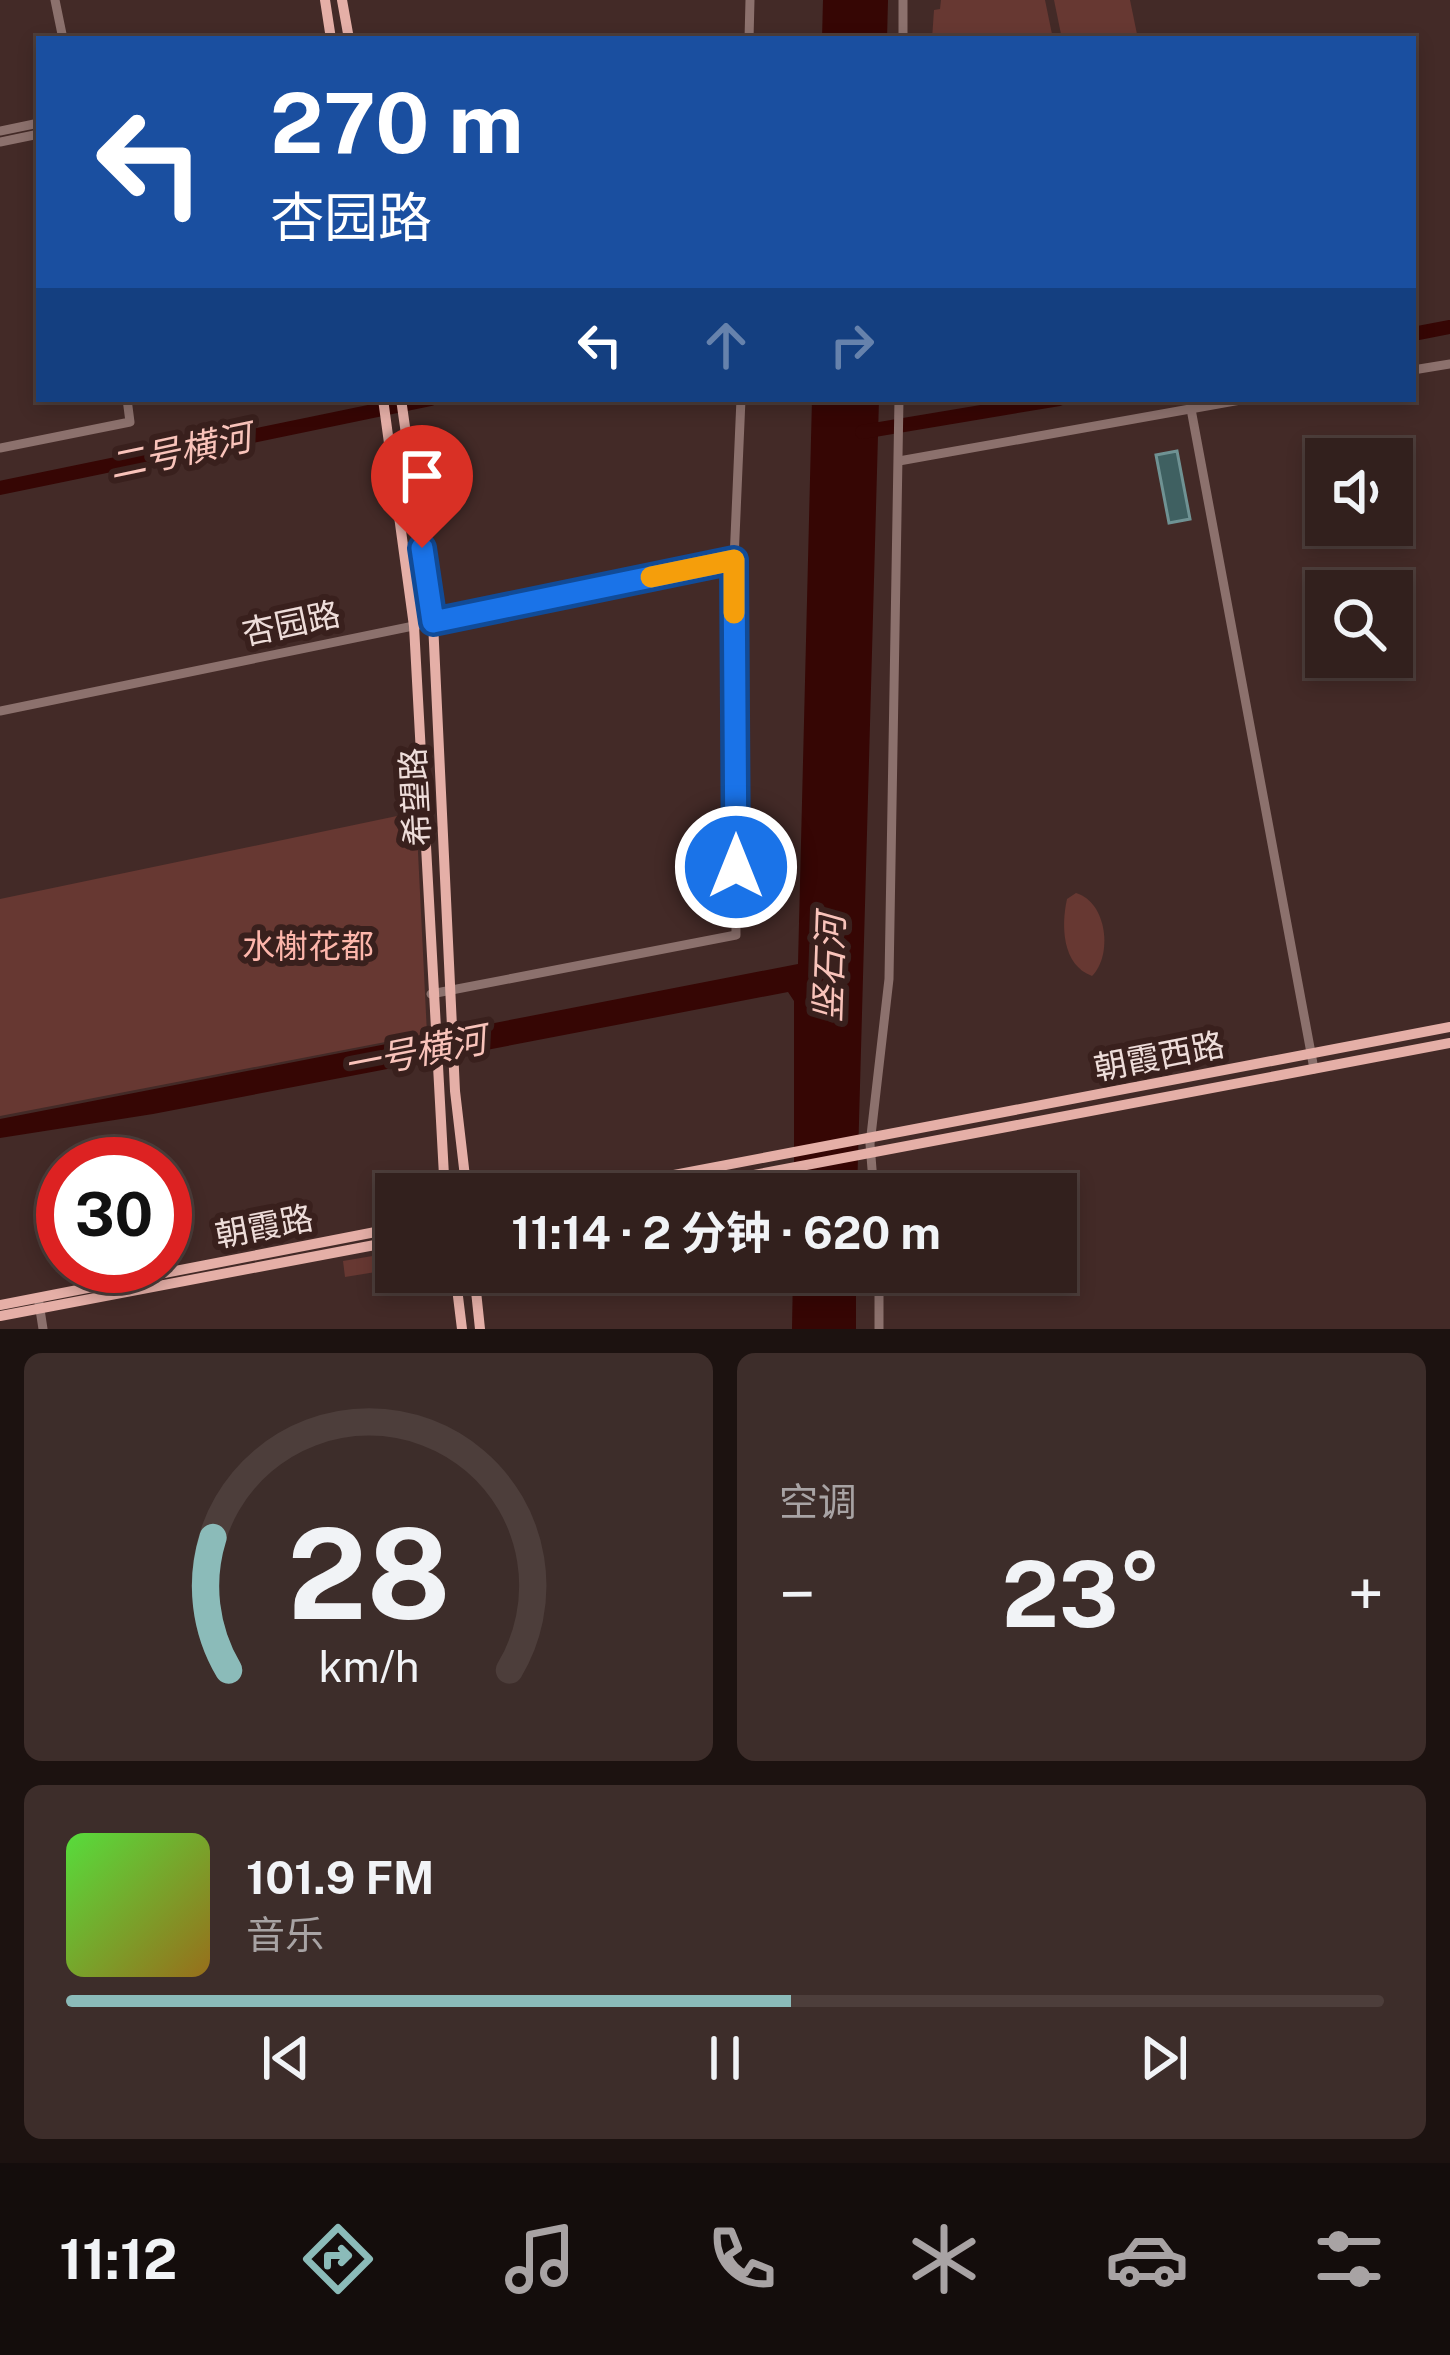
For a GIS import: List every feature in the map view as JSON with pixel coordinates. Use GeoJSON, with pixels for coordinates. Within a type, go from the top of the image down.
{"type":"FeatureCollection","features":[{"type":"Feature","properties":{"kind":"main road"},"geometry":{"type":"LineString","coordinates":[[325,0],[331,36]]}},
{"type":"Feature","properties":{"kind":"main road"},"geometry":{"type":"LineString","coordinates":[[342,0],[348,36]]}},
{"type":"Feature","properties":{"kind":"main road","name":"希望路"},"geometry":{"type":"LineString","coordinates":[[384,402],[414,626],[443,1173]]}},
{"type":"Feature","properties":{"kind":"main road","name":"希望路"},"geometry":{"type":"LineString","coordinates":[[401,402],[433,622],[464,1173]]}},
{"type":"Feature","properties":{"kind":"main road","name":"朝霞西路"},"geometry":{"type":"LineString","coordinates":[[688,1173],[1450,1027]]}},
{"type":"Feature","properties":{"kind":"main road","name":"朝霞西路"},"geometry":{"type":"LineString","coordinates":[[765,1173],[1450,1043]]}},
{"type":"Feature","properties":{"kind":"main road","name":"朝霞路"},"geometry":{"type":"LineString","coordinates":[[0,1316],[375,1232]]}},
{"type":"Feature","properties":{"kind":"main road","name":"朝霞路"},"geometry":{"type":"LineString","coordinates":[[0,1305],[39,1304],[375,1245]]}},
{"type":"Feature","properties":{"kind":"main road"},"geometry":{"type":"LineString","coordinates":[[458,1293],[462,1329]]}},
{"type":"Feature","properties":{"kind":"main road"},"geometry":{"type":"LineString","coordinates":[[477,1293],[480,1329]]}},
{"type":"Feature","properties":{"kind":"street"},"geometry":{"type":"LineString","coordinates":[[56,0],[62,36]]}},
{"type":"Feature","properties":{"kind":"street"},"geometry":{"type":"LineString","coordinates":[[748,36],[750,0]]}},
{"type":"Feature","properties":{"kind":"street"},"geometry":{"type":"LineString","coordinates":[[903,0],[903,36]]}},
{"type":"Feature","properties":{"kind":"street"},"geometry":{"type":"LineString","coordinates":[[0,131],[36,124]]}},
{"type":"Feature","properties":{"kind":"street"},"geometry":{"type":"LineString","coordinates":[[0,142],[36,135]]}},
{"type":"Feature","properties":{"kind":"street"},"geometry":{"type":"LineString","coordinates":[[1416,370],[1450,364]]}},
{"type":"Feature","properties":{"kind":"street"},"geometry":{"type":"LineString","coordinates":[[0,448],[130,422],[127,402]]}},
{"type":"Feature","properties":{"kind":"street"},"geometry":{"type":"LineString","coordinates":[[431,994],[736,935],[734,560],[741,402]]}},
{"type":"Feature","properties":{"kind":"street"},"geometry":{"type":"LineString","coordinates":[[872,1173],[870,1144],[890,980],[899,402]]}},
{"type":"Feature","properties":{"kind":"street"},"geometry":{"type":"LineString","coordinates":[[898,461],[1230,402]]}},
{"type":"Feature","properties":{"kind":"street"},"geometry":{"type":"LineString","coordinates":[[1191,409],[1314,1069]]}},
{"type":"Feature","properties":{"kind":"street","name":"杏园路"},"geometry":{"type":"LineString","coordinates":[[0,711],[734,560]]}},
{"type":"Feature","properties":{"kind":"street"},"geometry":{"type":"LineString","coordinates":[[879,1293],[879,1329]]}},
{"type":"Feature","properties":{"kind":"street"},"geometry":{"type":"LineString","coordinates":[[39,1304],[43,1329]]}},
{"type":"Feature","properties":{"kind":"green space"},"geometry":{"type":"Polygon","coordinates":[[[941,0],[1045,0],[1052,36],[932,36],[934,10],[940,9],[941,0]]]}},
{"type":"Feature","properties":{"kind":"green space"},"geometry":{"type":"Polygon","coordinates":[[[1054,0],[1130,0],[1137,36],[1061,36],[1054,0]]]}},
{"type":"Feature","properties":{"kind":"green space","name":"水榭花都"},"geometry":{"type":"Polygon","coordinates":[[[416,812],[427,1034],[0,1116],[0,899],[416,812]]]}},
{"type":"Feature","properties":{"kind":"green space"},"geometry":{"type":"Polygon","coordinates":[[[1076,893],[1095,907],[1104,930],[1103,955],[1092,976],[1075,963],[1066,943],[1067,899],[1076,893]]]}},
{"type":"Feature","properties":{"kind":"green space"},"geometry":{"type":"Polygon","coordinates":[[[375,1256],[375,1272],[345,1277],[343,1261],[375,1256]]]}},
{"type":"Feature","properties":{"kind":"water"},"geometry":{"type":"Polygon","coordinates":[[[823,0],[888,0],[887,36],[822,36],[823,0]]]}},
{"type":"Feature","properties":{"kind":"water"},"geometry":{"type":"Polygon","coordinates":[[[812,402],[879,402],[858,1173],[794,1173],[794,1001],[788,992],[153,1114],[0,1138],[0,1119],[798,964],[812,402]]]}},
{"type":"Feature","properties":{"kind":"water"},"geometry":{"type":"Polygon","coordinates":[[[793,1293],[856,1293],[856,1329],[792,1329],[793,1293]]]}},
{"type":"Feature","properties":{"kind":"building"},"geometry":{"type":"Polygon","coordinates":[[[1177,451],[1190,519],[1169,523],[1156,455],[1177,451]]]}},
{"type":"Feature","properties":{"kind":"waterway"},"geometry":{"type":"LineString","coordinates":[[1416,333],[1450,327]]}},
{"type":"Feature","properties":{"kind":"waterway","name":"二号横河"},"geometry":{"type":"LineString","coordinates":[[0,488],[416,402]]}},
{"type":"Feature","properties":{"kind":"waterway"},"geometry":{"type":"LineString","coordinates":[[862,432],[1041,402]]}},
{"type":"Feature","properties":{"kind":"slow traffic"},"geometry":{"type":"LineString","coordinates":[[651,577],[734,560],[734,613]]}},
{"type":"Feature","properties":{"kind":"route"},"geometry":{"type":"LineString","coordinates":[[422,548],[433,622],[734,560],[736,867]]}},
{"type":"Feature","properties":{"kind":"water label","name":"竖石河"},"geometry":{"type":"Point","coordinates":[829,968]}},
{"type":"Feature","properties":{"kind":"water label","name":"一号横河"},"geometry":{"type":"Point","coordinates":[415,1052]}}]}
